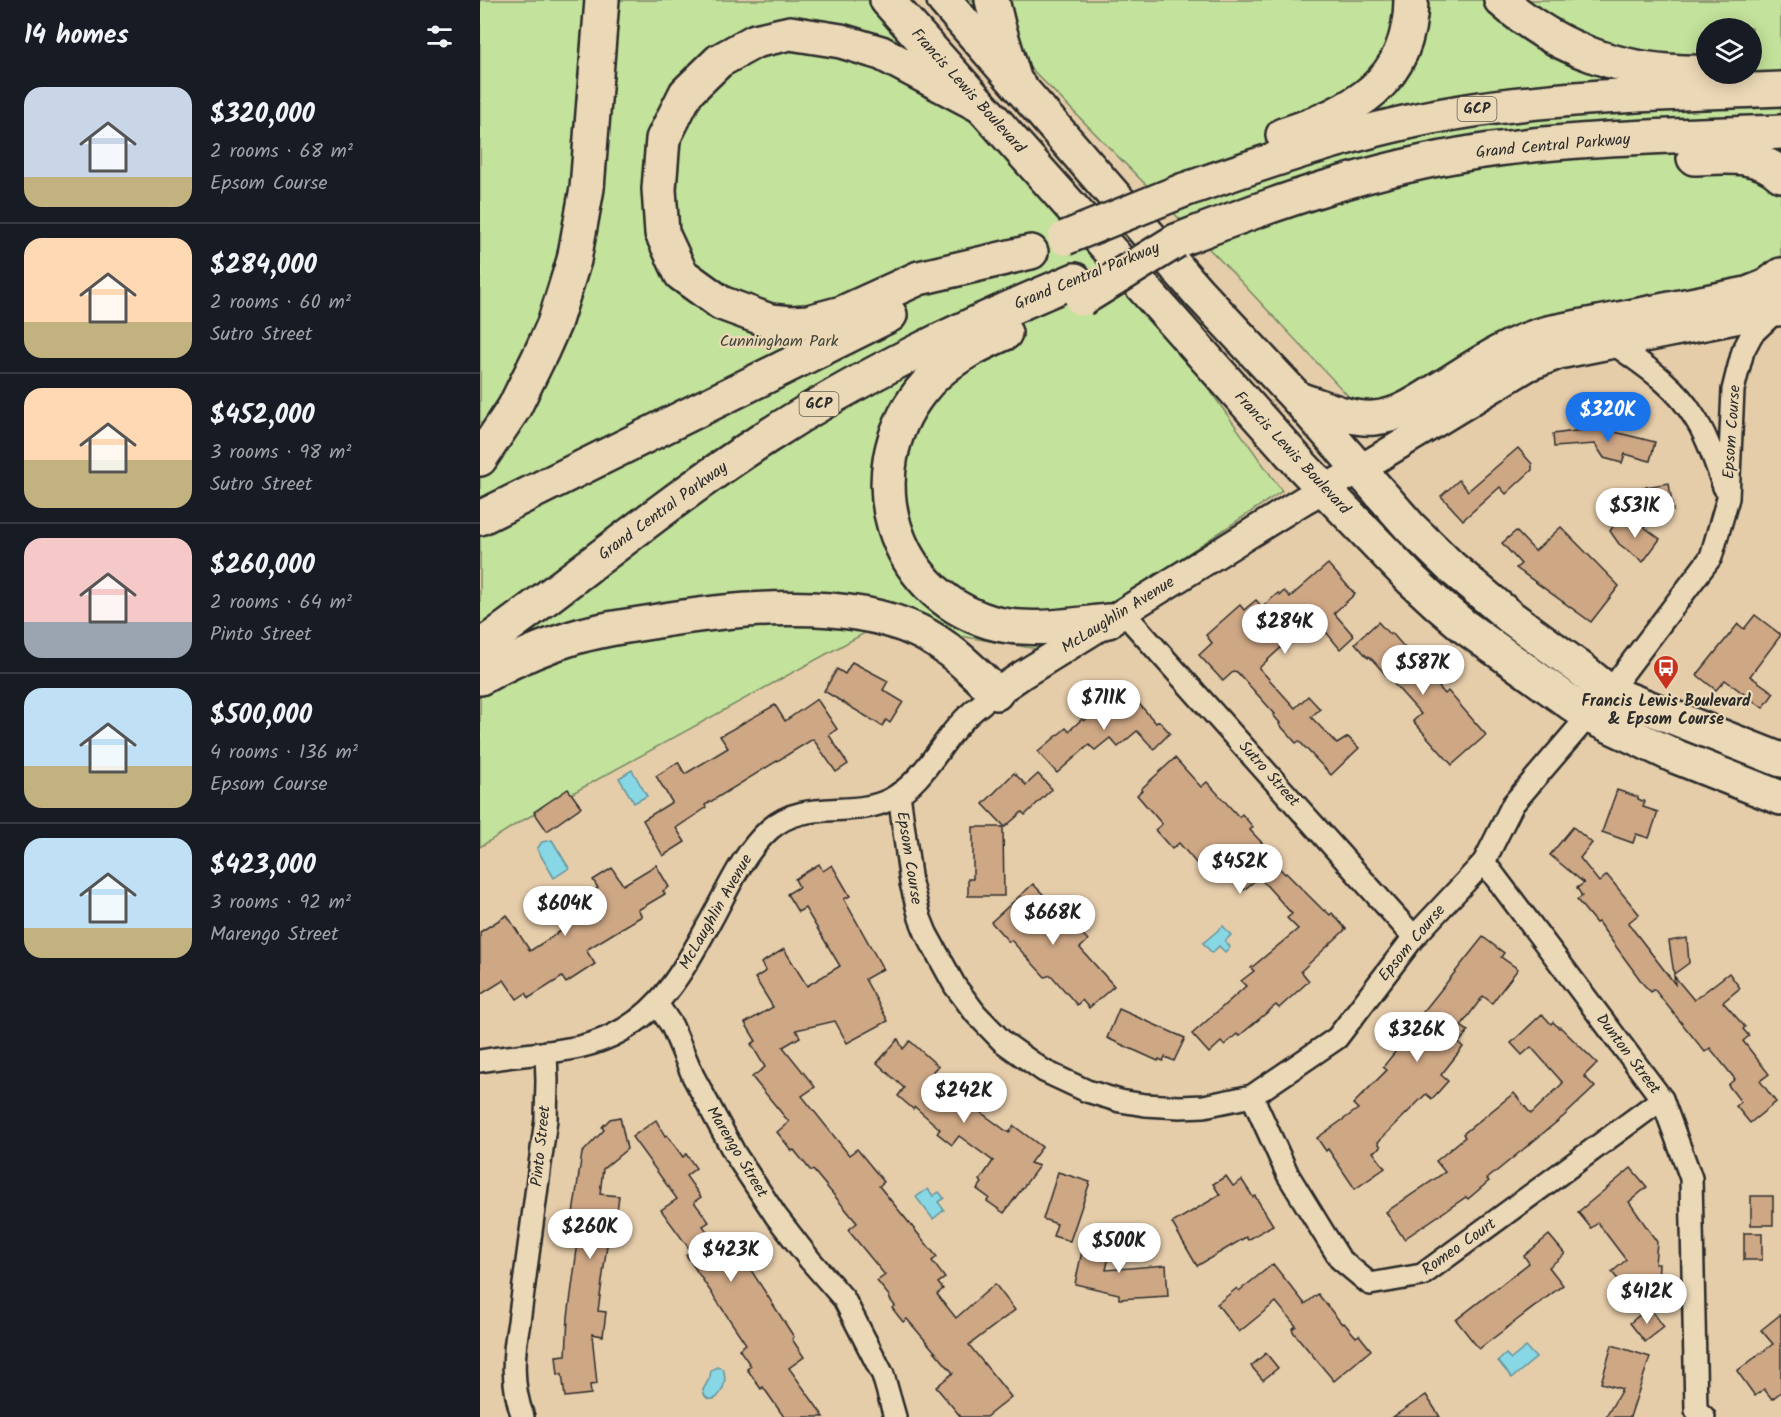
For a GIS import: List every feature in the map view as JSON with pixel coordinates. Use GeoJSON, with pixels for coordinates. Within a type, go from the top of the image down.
{"type":"FeatureCollection","features":[{"type":"Feature","properties":{"kind":"main road"},"geometry":{"type":"LineString","coordinates":[[480,459],[514,408],[541,352],[557,314],[574,260],[587,188],[602,0]]}},
{"type":"Feature","properties":{"kind":"main road","name":"Francis Lewis Boulevard"},"geometry":{"type":"LineString","coordinates":[[887,0],[1324,489],[1439,605],[1465,627],[1599,704],[1677,757],[1781,798]]}},
{"type":"Feature","properties":{"kind":"main road","name":"Francis Lewis Boulevard"},"geometry":{"type":"LineString","coordinates":[[944,0],[1198,292],[1299,399],[1410,527],[1458,573],[1509,616],[1581,669],[1599,704],[1781,760]]}},
{"type":"Feature","properties":{"kind":"main road"},"geometry":{"type":"LineString","coordinates":[[993,0],[1014,78]]}},
{"type":"Feature","properties":{"kind":"main road"},"geometry":{"type":"LineString","coordinates":[[1184,190],[1268,140],[1328,119],[1361,101],[1396,62],[1404,46],[1409,28],[1411,0]]}},
{"type":"Feature","properties":{"kind":"main road"},"geometry":{"type":"LineString","coordinates":[[1501,0],[1513,11],[1558,41],[1608,61],[1634,68],[1696,72]]}},
{"type":"Feature","properties":{"kind":"main road"},"geometry":{"type":"LineString","coordinates":[[981,106],[881,53],[842,41],[790,33],[756,41],[719,61],[686,93],[663,139],[659,189],[662,233],[681,274],[721,303],[770,321],[791,323],[826,318],[842,313],[919,278],[1031,252]]}},
{"type":"Feature","properties":{"kind":"main road"},"geometry":{"type":"LineString","coordinates":[[1762,71],[1781,72]]}},
{"type":"Feature","properties":{"kind":"main road","name":"GCP"},"geometry":{"type":"LineString","coordinates":[[480,518],[895,313],[1031,252],[1184,190],[1345,138],[1454,113],[1565,100],[1781,89]]}},
{"type":"Feature","properties":{"kind":"main road","name":"Grand Central Parkway"},"geometry":{"type":"LineString","coordinates":[[480,647],[661,511],[764,439],[826,400],[956,331],[1078,290],[1176,241],[1336,185],[1407,166],[1477,152],[1595,141],[1781,132]]}},
{"type":"Feature","properties":{"kind":"main road"},"geometry":{"type":"LineString","coordinates":[[1477,152],[1616,161],[1737,156],[1758,160],[1781,176]]}},
{"type":"Feature","properties":{"kind":"main road"},"geometry":{"type":"LineString","coordinates":[[1299,399],[1355,417],[1386,416],[1407,409],[1520,341],[1548,333],[1747,294],[1767,286],[1781,274]]}},
{"type":"Feature","properties":{"kind":"main road"},"geometry":{"type":"LineString","coordinates":[[1078,290],[954,359],[933,377],[912,404],[898,431],[889,463],[887,496],[894,527],[906,556],[925,582],[949,603],[990,622],[1022,628],[1116,616]]}},
{"type":"Feature","properties":{"kind":"main road"},"geometry":{"type":"LineString","coordinates":[[480,525],[529,493]]}},
{"type":"Feature","properties":{"kind":"main road"},"geometry":{"type":"LineString","coordinates":[[480,678],[531,653],[597,632],[691,615],[784,608],[816,609],[869,616],[917,630],[935,640],[970,667],[996,693]]}},
{"type":"Feature","properties":{"kind":"street"},"geometry":{"type":"LineString","coordinates":[[1360,470],[1528,367],[1559,355],[1745,318],[1780,308]]}},
{"type":"Feature","properties":{"kind":"street","name":"Epsom Course"},"geometry":{"type":"LineString","coordinates":[[899,794],[912,883],[926,933],[942,967],[955,986],[976,1014],[1003,1042],[1044,1071],[1087,1091],[1120,1101],[1180,1107],[1204,1106],[1252,1096],[1336,1038],[1414,937],[1484,862],[1513,804],[1599,704],[1711,557],[1728,498],[1733,390],[1740,360],[1752,334],[1780,308]]}},
{"type":"Feature","properties":{"kind":"street","name":"Epsom Course"},"geometry":{"type":"LineString","coordinates":[[1614,344],[1669,385],[1692,413],[1710,446],[1728,498]]}},
{"type":"Feature","properties":{"kind":"street","name":"McLaughlin Avenue"},"geometry":{"type":"LineString","coordinates":[[480,1061],[578,1047],[602,1040],[627,1027],[657,1004],[683,970],[742,862],[772,827],[788,817],[804,812],[869,806],[889,800],[899,794],[926,769],[968,716],[996,693],[1116,616],[1324,489],[1360,470]]}},
{"type":"Feature","properties":{"kind":"street","name":"Sutro Street"},"geometry":{"type":"LineString","coordinates":[[1116,616],[1414,937]]}},
{"type":"Feature","properties":{"kind":"street","name":"Dunton Street"},"geometry":{"type":"LineString","coordinates":[[1484,862],[1662,1099],[1692,1178],[1696,1410],[1704,1417]]}},
{"type":"Feature","properties":{"kind":"street","name":"Marengo Street"},"geometry":{"type":"LineString","coordinates":[[657,1004],[672,1026],[693,1076],[735,1154],[776,1216],[844,1299],[883,1375],[895,1417]]}},
{"type":"Feature","properties":{"kind":"street","name":"Pinto Street"},"geometry":{"type":"LineString","coordinates":[[523,1417],[514,1383],[515,1345],[546,1119],[548,1081],[546,1052]]}},
{"type":"Feature","properties":{"kind":"street","name":"Romeo Court"},"geometry":{"type":"LineString","coordinates":[[1252,1096],[1288,1175],[1323,1232],[1340,1259],[1370,1284],[1422,1275],[1662,1099]]}},
{"type":"Feature","properties":{"kind":"green space","name":"Cunningham Park"},"geometry":{"type":"Polygon","coordinates":[[[480,0],[873,0],[1139,292],[1282,491],[1043,650],[883,623],[518,823],[480,847],[480,0]]]}},
{"type":"Feature","properties":{"kind":"green space"},"geometry":{"type":"Polygon","coordinates":[[[967,0],[1781,0],[1781,271],[1366,415],[1229,269],[995,32],[967,0]]]}},
{"type":"Feature","properties":{"kind":"water"},"geometry":{"type":"Polygon","coordinates":[[[632,770],[647,796],[634,803],[619,778],[632,770]]]}},
{"type":"Feature","properties":{"kind":"water"},"geometry":{"type":"Polygon","coordinates":[[[552,840],[569,868],[554,878],[537,849],[542,842],[552,840]]]}},
{"type":"Feature","properties":{"kind":"water"},"geometry":{"type":"Polygon","coordinates":[[[1223,926],[1231,935],[1225,941],[1230,947],[1225,952],[1219,946],[1212,953],[1203,943],[1223,926]]]}},
{"type":"Feature","properties":{"kind":"water"},"geometry":{"type":"Polygon","coordinates":[[[928,1189],[933,1196],[939,1192],[944,1198],[938,1202],[944,1210],[933,1219],[916,1197],[928,1189]]]}},
{"type":"Feature","properties":{"kind":"water"},"geometry":{"type":"Polygon","coordinates":[[[1526,1347],[1536,1358],[1512,1378],[1498,1361],[1506,1354],[1511,1359],[1526,1347]]]}},
{"type":"Feature","properties":{"kind":"water"},"geometry":{"type":"Polygon","coordinates":[[[717,1367],[723,1369],[724,1385],[716,1398],[709,1399],[704,1395],[703,1390],[711,1370],[717,1367]]]}},
{"type":"Feature","properties":{"kind":"building"},"geometry":{"type":"Polygon","coordinates":[[[1599,428],[1655,442],[1650,461],[1625,454],[1622,463],[1604,458],[1595,444],[1554,447],[1553,434],[1599,428]]]}},
{"type":"Feature","properties":{"kind":"building"},"geometry":{"type":"Polygon","coordinates":[[[1518,448],[1532,464],[1532,470],[1506,494],[1500,487],[1463,520],[1441,496],[1459,480],[1468,491],[1518,448]]]}},
{"type":"Feature","properties":{"kind":"building"},"geometry":{"type":"Polygon","coordinates":[[[1669,483],[1673,511],[1643,515],[1639,488],[1669,483]]]}},
{"type":"Feature","properties":{"kind":"building"},"geometry":{"type":"Polygon","coordinates":[[[1636,521],[1660,539],[1643,562],[1619,544],[1610,531],[1616,522],[1633,525],[1636,521]]]}},
{"type":"Feature","properties":{"kind":"building"},"geometry":{"type":"Polygon","coordinates":[[[1561,527],[1619,586],[1591,622],[1516,568],[1521,564],[1502,543],[1516,531],[1535,551],[1561,527]]]}},
{"type":"Feature","properties":{"kind":"building"},"geometry":{"type":"Polygon","coordinates":[[[1328,564],[1355,594],[1334,613],[1354,636],[1340,649],[1317,621],[1299,636],[1297,633],[1259,668],[1295,708],[1308,696],[1320,709],[1311,717],[1337,744],[1348,737],[1359,748],[1331,775],[1299,741],[1296,743],[1279,724],[1273,715],[1275,714],[1237,672],[1234,671],[1223,681],[1199,655],[1212,643],[1206,635],[1240,605],[1244,610],[1256,600],[1262,607],[1278,593],[1280,595],[1284,591],[1290,597],[1328,564]]]}},
{"type":"Feature","properties":{"kind":"building"},"geometry":{"type":"Polygon","coordinates":[[[1755,615],[1781,635],[1750,676],[1774,693],[1763,708],[1725,680],[1716,690],[1697,675],[1738,624],[1744,629],[1755,615]]]}},
{"type":"Feature","properties":{"kind":"building"},"geometry":{"type":"Polygon","coordinates":[[[1378,622],[1390,635],[1392,633],[1445,694],[1448,691],[1486,735],[1452,765],[1413,721],[1421,714],[1355,643],[1378,622]]]}},
{"type":"Feature","properties":{"kind":"building"},"geometry":{"type":"Polygon","coordinates":[[[852,662],[888,681],[883,690],[903,702],[890,723],[886,720],[882,726],[824,691],[837,669],[845,674],[852,662]]]}},
{"type":"Feature","properties":{"kind":"building"},"geometry":{"type":"Polygon","coordinates":[[[1127,690],[1156,723],[1159,721],[1170,733],[1154,749],[1137,731],[1118,747],[1110,738],[1095,750],[1089,745],[1057,773],[1038,752],[1066,728],[1069,731],[1082,719],[1084,721],[1109,698],[1112,702],[1127,690]]]}},
{"type":"Feature","properties":{"kind":"building"},"geometry":{"type":"Polygon","coordinates":[[[817,699],[837,729],[829,735],[848,764],[836,772],[813,739],[705,805],[706,808],[676,828],[685,842],[663,856],[643,820],[672,802],[656,776],[678,762],[685,774],[728,748],[720,736],[775,705],[785,721],[817,699]]]}},
{"type":"Feature","properties":{"kind":"building"},"geometry":{"type":"Polygon","coordinates":[[[1175,758],[1201,787],[1207,782],[1239,817],[1242,814],[1253,827],[1250,830],[1266,847],[1262,850],[1324,911],[1330,915],[1332,913],[1346,929],[1301,971],[1309,981],[1279,1008],[1276,1005],[1239,1036],[1237,1034],[1224,1045],[1221,1042],[1209,1053],[1192,1034],[1246,986],[1241,981],[1254,971],[1251,968],[1298,929],[1287,918],[1292,914],[1259,877],[1244,890],[1216,860],[1203,871],[1179,843],[1172,849],[1155,830],[1162,824],[1137,795],[1175,758]]]}},
{"type":"Feature","properties":{"kind":"building"},"geometry":{"type":"Polygon","coordinates":[[[1014,773],[1026,785],[1038,774],[1052,789],[1025,815],[1022,812],[1005,827],[983,804],[1014,773]]]}},
{"type":"Feature","properties":{"kind":"building"},"geometry":{"type":"Polygon","coordinates":[[[568,789],[581,807],[547,831],[534,812],[568,789]]]}},
{"type":"Feature","properties":{"kind":"building"},"geometry":{"type":"Polygon","coordinates":[[[1617,790],[1638,797],[1645,802],[1643,807],[1658,812],[1649,838],[1636,834],[1633,843],[1602,832],[1617,790]]]}},
{"type":"Feature","properties":{"kind":"building"},"geometry":{"type":"Polygon","coordinates":[[[973,827],[1003,827],[1004,896],[968,896],[968,879],[973,879],[973,827]]]}},
{"type":"Feature","properties":{"kind":"building"},"geometry":{"type":"Polygon","coordinates":[[[1573,827],[1592,843],[1580,858],[1599,882],[1607,875],[1639,914],[1628,923],[1675,984],[1674,976],[1694,1000],[1729,973],[1740,988],[1723,1002],[1745,1027],[1743,1029],[1749,1036],[1743,1041],[1769,1074],[1760,1081],[1776,1102],[1750,1123],[1736,1106],[1741,1102],[1728,1085],[1735,1079],[1710,1048],[1705,1052],[1654,989],[1651,992],[1644,985],[1598,922],[1596,923],[1577,900],[1582,896],[1577,888],[1584,883],[1550,855],[1573,827]]]}},
{"type":"Feature","properties":{"kind":"building"},"geometry":{"type":"Polygon","coordinates":[[[819,864],[823,871],[832,865],[850,896],[844,899],[883,969],[865,979],[888,1021],[847,1043],[835,1021],[796,1030],[800,1037],[783,1047],[815,1087],[802,1096],[849,1155],[857,1149],[884,1182],[879,1186],[937,1257],[932,1261],[945,1278],[938,1283],[943,1289],[937,1294],[956,1318],[995,1284],[1015,1310],[969,1345],[1011,1397],[986,1417],[961,1417],[936,1387],[953,1373],[907,1319],[903,1322],[892,1308],[895,1306],[890,1297],[877,1281],[885,1275],[848,1230],[857,1223],[813,1170],[811,1171],[794,1150],[792,1151],[777,1132],[789,1122],[752,1077],[765,1067],[751,1044],[756,1041],[745,1023],[773,1007],[755,978],[766,971],[761,963],[784,949],[807,986],[840,966],[805,908],[798,912],[787,894],[799,887],[795,879],[819,864]]]}},
{"type":"Feature","properties":{"kind":"building"},"geometry":{"type":"Polygon","coordinates":[[[656,865],[669,887],[663,891],[665,894],[638,910],[642,916],[586,950],[595,964],[566,983],[562,977],[529,998],[526,993],[517,999],[504,980],[480,995],[480,932],[507,915],[530,951],[590,912],[582,898],[598,888],[593,880],[612,868],[623,885],[656,865]]]}},
{"type":"Feature","properties":{"kind":"building"},"geometry":{"type":"Polygon","coordinates":[[[1033,884],[1088,940],[1080,948],[1114,986],[1089,1008],[1082,1000],[1077,1005],[1051,975],[1045,977],[991,922],[1033,884]]]}},
{"type":"Feature","properties":{"kind":"building"},"geometry":{"type":"Polygon","coordinates":[[[1483,937],[1504,953],[1501,957],[1518,969],[1492,1003],[1483,996],[1461,1026],[1468,1031],[1459,1043],[1463,1047],[1441,1075],[1448,1081],[1432,1099],[1426,1094],[1378,1142],[1381,1147],[1373,1152],[1385,1168],[1355,1189],[1328,1149],[1326,1151],[1317,1138],[1358,1109],[1353,1104],[1387,1070],[1383,1067],[1410,1033],[1408,1031],[1483,937]]]}},
{"type":"Feature","properties":{"kind":"building"},"geometry":{"type":"Polygon","coordinates":[[[1687,938],[1689,963],[1674,974],[1669,941],[1687,938]]]}},
{"type":"Feature","properties":{"kind":"building"},"geometry":{"type":"Polygon","coordinates":[[[1119,1009],[1185,1038],[1174,1061],[1165,1057],[1163,1061],[1159,1059],[1158,1061],[1107,1038],[1119,1009]]]}},
{"type":"Feature","properties":{"kind":"building"},"geometry":{"type":"Polygon","coordinates":[[[1542,1014],[1551,1024],[1553,1022],[1560,1027],[1597,1063],[1584,1076],[1595,1087],[1564,1116],[1487,1179],[1489,1181],[1468,1199],[1466,1197],[1404,1239],[1386,1212],[1445,1172],[1436,1161],[1465,1137],[1463,1134],[1514,1093],[1531,1114],[1563,1083],[1531,1047],[1522,1055],[1511,1043],[1542,1014]]]}},
{"type":"Feature","properties":{"kind":"building"},"geometry":{"type":"Polygon","coordinates":[[[898,1039],[903,1049],[910,1041],[938,1066],[933,1071],[980,1109],[979,1111],[1009,1133],[1014,1126],[1042,1147],[1030,1163],[1039,1166],[1004,1213],[987,1201],[989,1198],[977,1189],[982,1183],[980,1180],[993,1161],[959,1136],[952,1145],[937,1133],[940,1129],[915,1107],[913,1109],[898,1096],[904,1088],[877,1063],[898,1039]]]}},
{"type":"Feature","properties":{"kind":"building"},"geometry":{"type":"Polygon","coordinates":[[[620,1117],[627,1149],[603,1169],[600,1194],[619,1196],[616,1218],[612,1218],[607,1245],[598,1311],[606,1312],[603,1336],[592,1334],[597,1384],[590,1385],[591,1394],[565,1397],[562,1374],[558,1375],[556,1356],[566,1355],[568,1317],[578,1242],[569,1241],[582,1153],[604,1130],[602,1127],[610,1119],[620,1117]]]}},
{"type":"Feature","properties":{"kind":"building"},"geometry":{"type":"Polygon","coordinates":[[[656,1120],[665,1136],[667,1135],[683,1157],[686,1154],[696,1168],[686,1176],[701,1197],[694,1202],[709,1222],[703,1226],[727,1259],[733,1255],[744,1271],[749,1267],[794,1337],[792,1339],[804,1357],[789,1368],[824,1417],[784,1417],[747,1369],[751,1366],[739,1349],[746,1344],[686,1255],[691,1251],[661,1210],[677,1199],[632,1137],[656,1120]]]}},
{"type":"Feature","properties":{"kind":"building"},"geometry":{"type":"Polygon","coordinates":[[[1631,1168],[1647,1187],[1629,1202],[1657,1242],[1655,1264],[1659,1264],[1658,1282],[1635,1301],[1612,1272],[1626,1260],[1598,1223],[1591,1228],[1578,1212],[1631,1168]]]}},
{"type":"Feature","properties":{"kind":"building"},"geometry":{"type":"Polygon","coordinates":[[[1058,1172],[1090,1182],[1070,1241],[1053,1236],[1057,1224],[1043,1219],[1058,1172]]]}},
{"type":"Feature","properties":{"kind":"building"},"geometry":{"type":"Polygon","coordinates":[[[1226,1176],[1233,1186],[1242,1180],[1273,1225],[1248,1240],[1246,1237],[1197,1266],[1172,1223],[1220,1195],[1213,1184],[1226,1176]]]}},
{"type":"Feature","properties":{"kind":"building"},"geometry":{"type":"Polygon","coordinates":[[[1751,1196],[1773,1196],[1773,1225],[1751,1225],[1751,1196]]]}},
{"type":"Feature","properties":{"kind":"building"},"geometry":{"type":"Polygon","coordinates":[[[1744,1233],[1762,1233],[1762,1260],[1744,1260],[1744,1233]]]}},
{"type":"Feature","properties":{"kind":"building"},"geometry":{"type":"Polygon","coordinates":[[[1549,1235],[1565,1254],[1549,1267],[1563,1285],[1479,1349],[1456,1320],[1529,1263],[1524,1256],[1549,1235]]]}},
{"type":"Feature","properties":{"kind":"building"},"geometry":{"type":"Polygon","coordinates":[[[1085,1237],[1112,1243],[1106,1270],[1166,1265],[1168,1296],[1119,1299],[1119,1294],[1075,1284],[1085,1237]]]}},
{"type":"Feature","properties":{"kind":"building"},"geometry":{"type":"Polygon","coordinates":[[[1273,1264],[1305,1304],[1318,1294],[1342,1324],[1344,1323],[1356,1337],[1359,1335],[1371,1350],[1334,1381],[1294,1333],[1292,1329],[1296,1326],[1276,1302],[1239,1332],[1217,1304],[1237,1288],[1239,1291],[1273,1264]]]}},
{"type":"Feature","properties":{"kind":"building"},"geometry":{"type":"Polygon","coordinates":[[[1649,1307],[1664,1327],[1645,1342],[1630,1323],[1649,1307]]]}},
{"type":"Feature","properties":{"kind":"building"},"geometry":{"type":"Polygon","coordinates":[[[1781,1314],[1781,1392],[1772,1399],[1764,1389],[1755,1396],[1737,1371],[1773,1344],[1761,1330],[1781,1314]]]}},
{"type":"Feature","properties":{"kind":"building"},"geometry":{"type":"Polygon","coordinates":[[[1612,1345],[1650,1357],[1630,1417],[1606,1417],[1622,1389],[1601,1383],[1612,1345]]]}},
{"type":"Feature","properties":{"kind":"building"},"geometry":{"type":"Polygon","coordinates":[[[1266,1353],[1278,1368],[1263,1380],[1251,1366],[1266,1353]]]}},
{"type":"Feature","properties":{"kind":"building"},"geometry":{"type":"Polygon","coordinates":[[[1426,1395],[1440,1417],[1393,1417],[1426,1395]]]}},
{"type":"Feature","properties":{"kind":"place","name":"Francis Lewis Boulevard & Epsom Course"},"geometry":{"type":"Point","coordinates":[1666,691]}}]}
